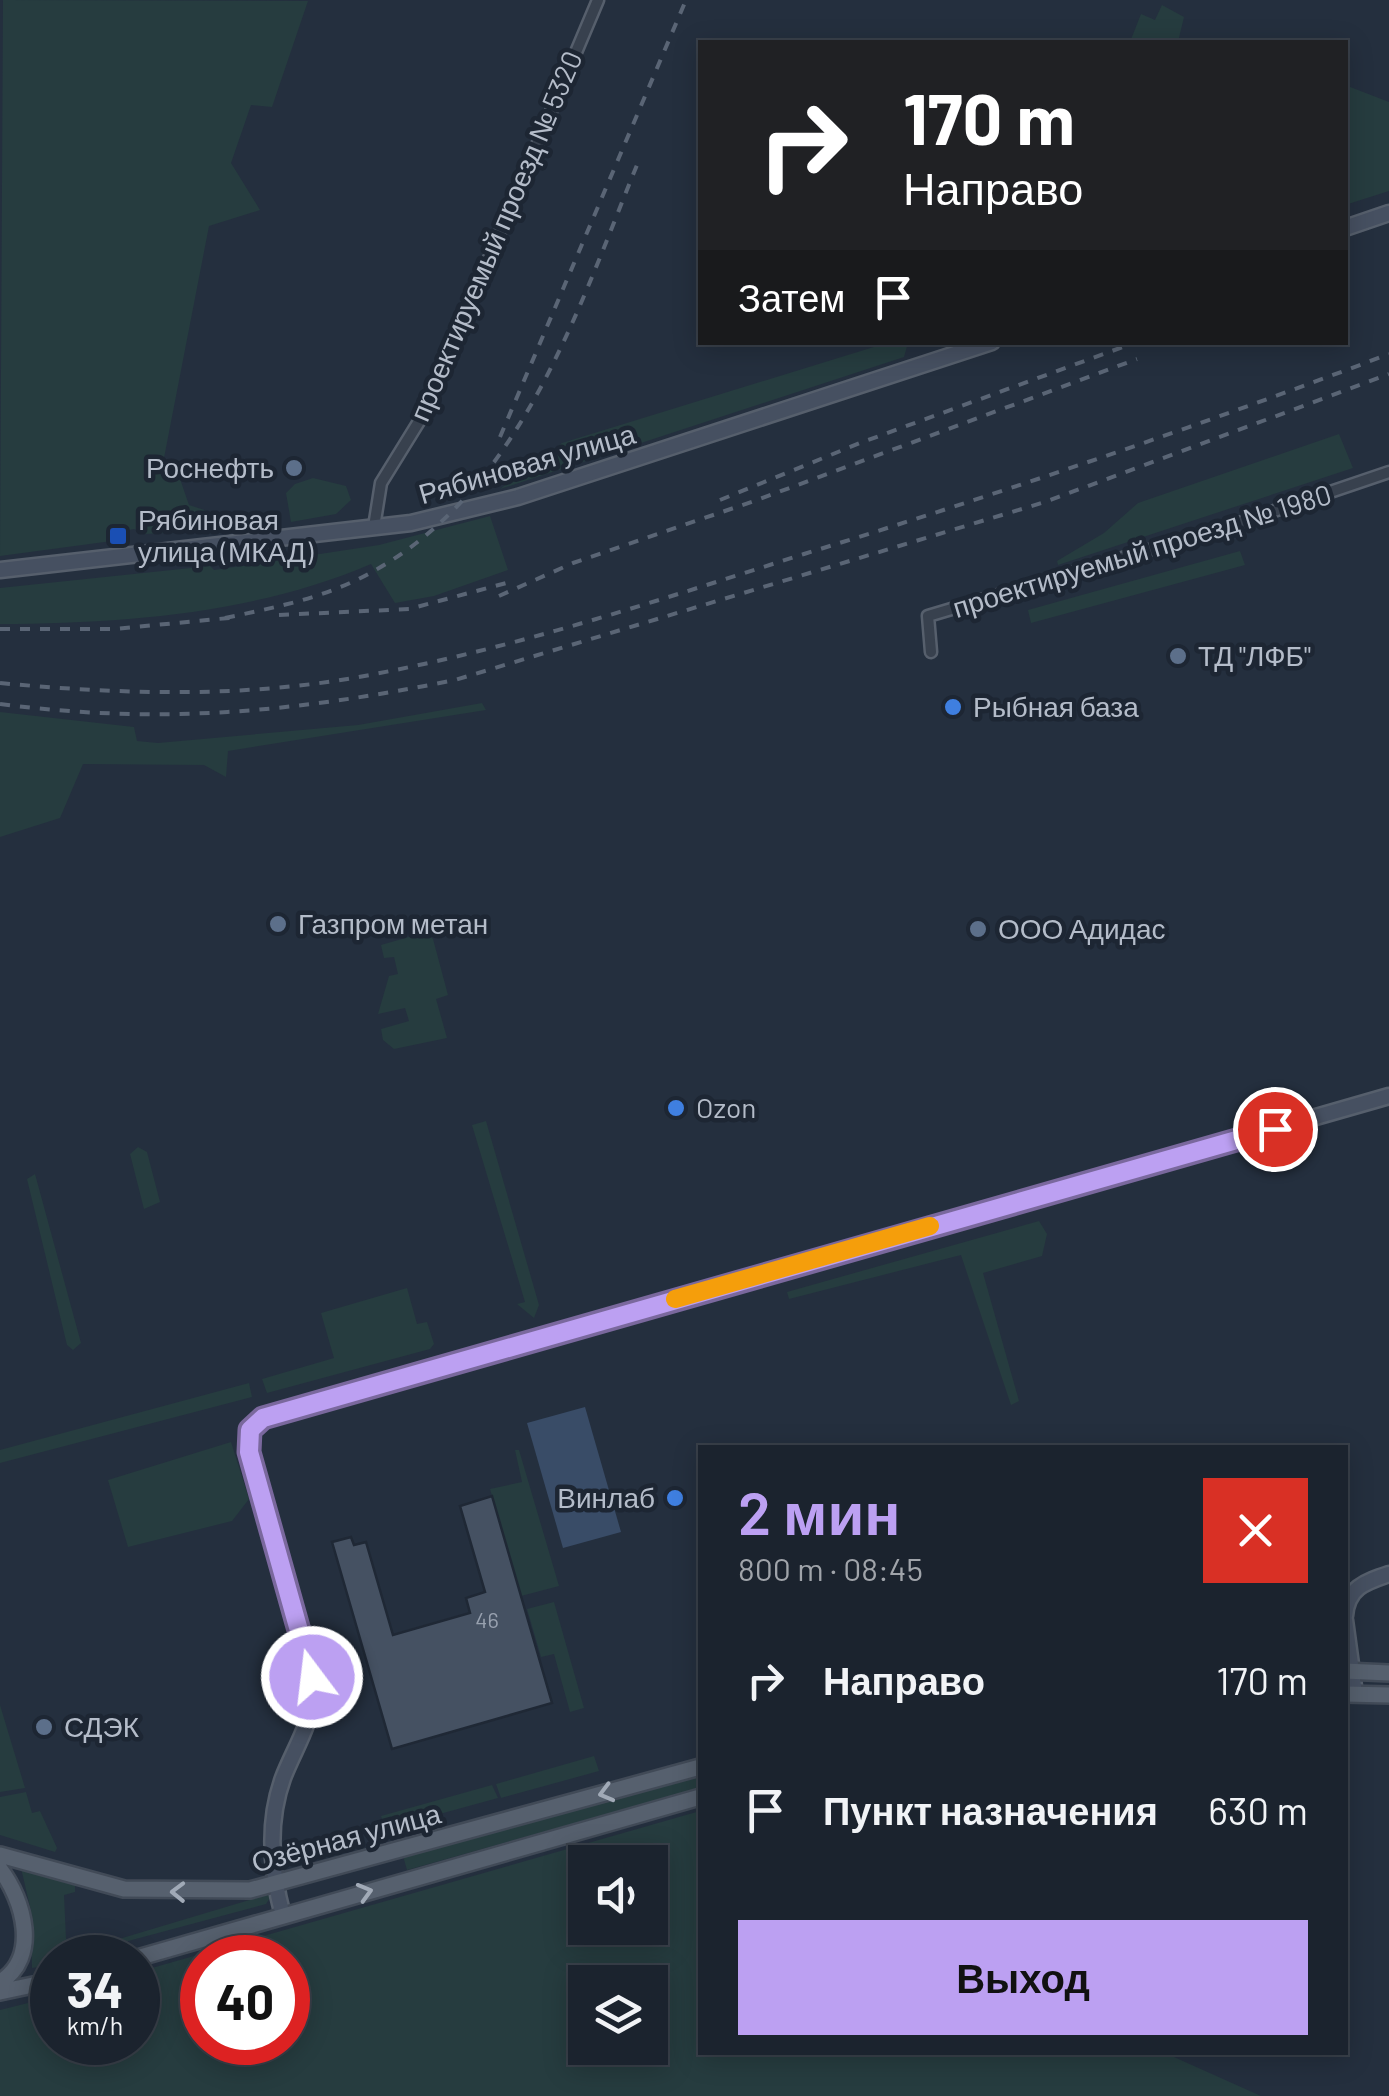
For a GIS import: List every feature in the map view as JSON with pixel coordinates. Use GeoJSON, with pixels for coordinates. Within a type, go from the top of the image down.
{"type":"FeatureCollection","features":[{"type":"Feature","properties":{"kind":"main road"},"geometry":{"type":"LineString","coordinates":[[1349,1671],[1389,1673]]}},
{"type":"Feature","properties":{"kind":"main road"},"geometry":{"type":"LineString","coordinates":[[1350,1694],[1389,1695]]}},
{"type":"Feature","properties":{"kind":"main road","name":"Озёрная улица"},"geometry":{"type":"LineString","coordinates":[[0,1854],[124,1889],[199,1892],[275,1885],[698,1769]]}},
{"type":"Feature","properties":{"kind":"main road","name":"Озёрная улица"},"geometry":{"type":"LineString","coordinates":[[160,1951],[698,1799]]}},
{"type":"Feature","properties":{"kind":"main road"},"geometry":{"type":"LineString","coordinates":[[0,1869],[19,1906],[24,1939],[20,1962],[1,1990]]}},
{"type":"Feature","properties":{"kind":"main road"},"geometry":{"type":"LineString","coordinates":[[1,1990],[30,1985]]}},
{"type":"Feature","properties":{"kind":"street","name":"проектируемый проезд № 5320"},"geometry":{"type":"LineString","coordinates":[[374,527],[381,483],[423,415],[598,0]]}},
{"type":"Feature","properties":{"kind":"street"},"geometry":{"type":"LineString","coordinates":[[1348,227],[1389,213]]}},
{"type":"Feature","properties":{"kind":"street","name":"Рябиновая улица"},"geometry":{"type":"LineString","coordinates":[[0,570],[442,518],[518,498],[983,345]]}},
{"type":"Feature","properties":{"kind":"street","name":"проектируемый проезд № 1980"},"geometry":{"type":"LineString","coordinates":[[931,652],[928,616],[1236,524],[1389,472]]}},
{"type":"Feature","properties":{"kind":"street"},"geometry":{"type":"LineString","coordinates":[[283,1916],[275,1885],[274,1808],[312,1710],[314,1690],[249,1452],[250,1430],[263,1418],[1389,1096]]}},
{"type":"Feature","properties":{"kind":"street"},"geometry":{"type":"LineString","coordinates":[[1348,1597],[1353,1590],[1389,1574]]}},
{"type":"Feature","properties":{"kind":"street"},"geometry":{"type":"LineString","coordinates":[[1349,1671],[1350,1694]]}},
{"type":"Feature","properties":{"kind":"green space"},"geometry":{"type":"Polygon","coordinates":[[[3,0],[308,1],[272,107],[251,105],[231,163],[260,210],[209,226],[164,458],[179,476],[189,505],[235,520],[231,529],[145,534],[134,529],[112,533],[112,541],[0,556],[3,0]]]}},
{"type":"Feature","properties":{"kind":"green space"},"geometry":{"type":"Polygon","coordinates":[[[1162,5],[1184,17],[1178,40],[1131,40],[1141,14],[1155,20],[1162,5]]]}},
{"type":"Feature","properties":{"kind":"green space"},"geometry":{"type":"Polygon","coordinates":[[[1348,86],[1389,102],[1389,191],[1348,204],[1348,86]]]}},
{"type":"Feature","properties":{"kind":"green space"},"geometry":{"type":"Polygon","coordinates":[[[880,345],[907,345],[904,357],[500,489],[562,443],[880,345]]]}},
{"type":"Feature","properties":{"kind":"green space"},"geometry":{"type":"Polygon","coordinates":[[[1339,434],[1353,468],[1058,565],[1057,561],[1104,533],[1138,503],[1339,434]]]}},
{"type":"Feature","properties":{"kind":"green space"},"geometry":{"type":"Polygon","coordinates":[[[313,478],[346,486],[351,500],[336,514],[291,522],[286,493],[295,484],[313,478]]]}},
{"type":"Feature","properties":{"kind":"green space"},"geometry":{"type":"Polygon","coordinates":[[[490,516],[508,570],[434,596],[395,603],[371,564],[327,581],[235,605],[142,618],[0,624],[0,588],[210,566],[214,570],[379,545],[490,516]]]}},
{"type":"Feature","properties":{"kind":"green space"},"geometry":{"type":"Polygon","coordinates":[[[1240,551],[1245,565],[1031,623],[1028,610],[1240,551]]]}},
{"type":"Feature","properties":{"kind":"green space"},"geometry":{"type":"Polygon","coordinates":[[[482,703],[486,710],[228,751],[226,777],[204,765],[83,764],[60,818],[0,837],[0,712],[134,727],[137,741],[158,743],[358,725],[482,703]]]}},
{"type":"Feature","properties":{"kind":"green space"},"geometry":{"type":"Polygon","coordinates":[[[418,928],[433,939],[448,995],[436,999],[447,1038],[394,1049],[383,1040],[381,1029],[409,1021],[405,1008],[378,1014],[389,976],[398,974],[394,957],[384,958],[381,945],[419,934],[418,928]]]}},
{"type":"Feature","properties":{"kind":"green space"},"geometry":{"type":"Polygon","coordinates":[[[486,1121],[539,1305],[534,1318],[517,1304],[525,1302],[472,1125],[486,1121]]]}},
{"type":"Feature","properties":{"kind":"green space"},"geometry":{"type":"Polygon","coordinates":[[[138,1147],[147,1152],[160,1202],[144,1209],[130,1154],[138,1147]]]}},
{"type":"Feature","properties":{"kind":"green space"},"geometry":{"type":"Polygon","coordinates":[[[35,1174],[81,1343],[73,1350],[67,1345],[27,1179],[35,1174]]]}},
{"type":"Feature","properties":{"kind":"green space"},"geometry":{"type":"Polygon","coordinates":[[[1039,1221],[1047,1234],[1042,1256],[983,1273],[1019,1401],[1011,1405],[961,1255],[789,1299],[787,1292],[1039,1221]]]}},
{"type":"Feature","properties":{"kind":"green space"},"geometry":{"type":"Polygon","coordinates":[[[407,1288],[417,1324],[427,1322],[434,1344],[430,1349],[267,1393],[262,1379],[334,1358],[321,1313],[407,1288]]]}},
{"type":"Feature","properties":{"kind":"green space"},"geometry":{"type":"Polygon","coordinates":[[[249,1383],[252,1397],[0,1463],[0,1450],[249,1383]]]}},
{"type":"Feature","properties":{"kind":"green space"},"geometry":{"type":"Polygon","coordinates":[[[231,1442],[249,1499],[232,1521],[128,1547],[108,1480],[231,1442]]]}},
{"type":"Feature","properties":{"kind":"green space"},"geometry":{"type":"Polygon","coordinates":[[[515,1450],[519,1450],[559,1586],[521,1596],[490,1489],[522,1482],[515,1450]]]}},
{"type":"Feature","properties":{"kind":"green space"},"geometry":{"type":"Polygon","coordinates":[[[554,1602],[584,1708],[570,1712],[554,1654],[541,1657],[527,1609],[554,1602]]]}},
{"type":"Feature","properties":{"kind":"green space"},"geometry":{"type":"Polygon","coordinates":[[[0,1705],[25,1788],[0,1792],[0,1705]]]}},
{"type":"Feature","properties":{"kind":"green space"},"geometry":{"type":"Polygon","coordinates":[[[594,1756],[599,1771],[501,1798],[496,1784],[594,1756]]]}},
{"type":"Feature","properties":{"kind":"green space"},"geometry":{"type":"Polygon","coordinates":[[[698,1774],[698,1789],[407,1870],[403,1856],[698,1774]]]}},
{"type":"Feature","properties":{"kind":"green space"},"geometry":{"type":"Polygon","coordinates":[[[492,1785],[498,1798],[385,1829],[381,1816],[492,1785]]]}},
{"type":"Feature","properties":{"kind":"green space"},"geometry":{"type":"Polygon","coordinates":[[[26,1792],[32,1813],[40,1811],[57,1848],[55,1852],[0,1835],[0,1797],[26,1792]]]}},
{"type":"Feature","properties":{"kind":"green space"},"geometry":{"type":"Polygon","coordinates":[[[698,1812],[698,2055],[1169,2055],[1261,2096],[0,2096],[0,2010],[30,2002],[30,2065],[160,2065],[160,1966],[180,1960],[180,2065],[310,2065],[310,1935],[267,1935],[568,1849],[568,1945],[668,1945],[668,1845],[581,1845],[698,1812]]]}},
{"type":"Feature","properties":{"kind":"green space"},"geometry":{"type":"Polygon","coordinates":[[[21,1868],[75,1885],[75,1892],[64,1895],[66,1935],[31,1935],[31,1911],[21,1868]]]}},
{"type":"Feature","properties":{"kind":"green space"},"geometry":{"type":"Polygon","coordinates":[[[273,1893],[266,1904],[151,1935],[132,1935],[273,1893]]]}},
{"type":"Feature","properties":{"kind":"water"},"geometry":{"type":"Polygon","coordinates":[[[585,1407],[621,1532],[563,1548],[527,1423],[585,1407]]]}},
{"type":"Feature","properties":{"kind":"building"},"geometry":{"type":"Polygon","coordinates":[[[492,1496],[552,1703],[392,1749],[332,1542],[351,1537],[354,1545],[366,1542],[393,1635],[470,1613],[466,1598],[485,1592],[460,1506],[492,1496]]]}},
{"type":"Feature","properties":{"kind":"railway"},"geometry":{"type":"LineString","coordinates":[[500,437],[686,0]]}},
{"type":"Feature","properties":{"kind":"railway"},"geometry":{"type":"LineString","coordinates":[[225,618],[304,600],[350,583],[407,550],[456,508],[497,458],[532,404],[589,285],[637,165]]}},
{"type":"Feature","properties":{"kind":"railway"},"geometry":{"type":"LineString","coordinates":[[720,500],[860,443],[1128,345]]}},
{"type":"Feature","properties":{"kind":"railway"},"geometry":{"type":"LineString","coordinates":[[0,683],[133,692],[265,689],[353,678],[468,654],[637,607],[952,507],[1389,354]]}},
{"type":"Feature","properties":{"kind":"railway"},"geometry":{"type":"LineString","coordinates":[[499,596],[573,563],[757,500],[1137,359]]}},
{"type":"Feature","properties":{"kind":"railway"},"geometry":{"type":"LineString","coordinates":[[0,704],[117,714],[229,712],[340,700],[455,680],[1045,502],[1389,374]]}},
{"type":"Feature","properties":{"kind":"railway"},"geometry":{"type":"LineString","coordinates":[[279,615],[409,609],[510,582]]}},
{"type":"Feature","properties":{"kind":"railway"},"geometry":{"type":"LineString","coordinates":[[0,629],[114,629],[239,617]]}},
{"type":"Feature","properties":{"kind":"slow traffic"},"geometry":{"type":"LineString","coordinates":[[675,1299],[930,1226]]}},
{"type":"Feature","properties":{"kind":"place","name":"Роснефть"},"geometry":{"type":"Point","coordinates":[294,468]}},
{"type":"Feature","properties":{"kind":"place","name":"Рябиновая улица (МКАД)"},"geometry":{"type":"Point","coordinates":[118,536]}},
{"type":"Feature","properties":{"kind":"place","name":"ТД \"ЛФБ\""},"geometry":{"type":"Point","coordinates":[1178,656]}},
{"type":"Feature","properties":{"kind":"place","name":"Рыбная база"},"geometry":{"type":"Point","coordinates":[953,707]}},
{"type":"Feature","properties":{"kind":"place","name":"Газпром метан"},"geometry":{"type":"Point","coordinates":[278,924]}},
{"type":"Feature","properties":{"kind":"place","name":"ООО Адидас"},"geometry":{"type":"Point","coordinates":[978,929]}},
{"type":"Feature","properties":{"kind":"place","name":"Ozon"},"geometry":{"type":"Point","coordinates":[676,1108]}},
{"type":"Feature","properties":{"kind":"place","name":"Винлаб"},"geometry":{"type":"Point","coordinates":[675,1498]}},
{"type":"Feature","properties":{"kind":"place","name":"СДЭК"},"geometry":{"type":"Point","coordinates":[44,1727]}},
{"type":"Feature","properties":{"kind":"route"},"geometry":{"type":"LineString","coordinates":[[312,1677],[249,1452],[250,1430],[263,1418],[1275,1129]]}}]}
